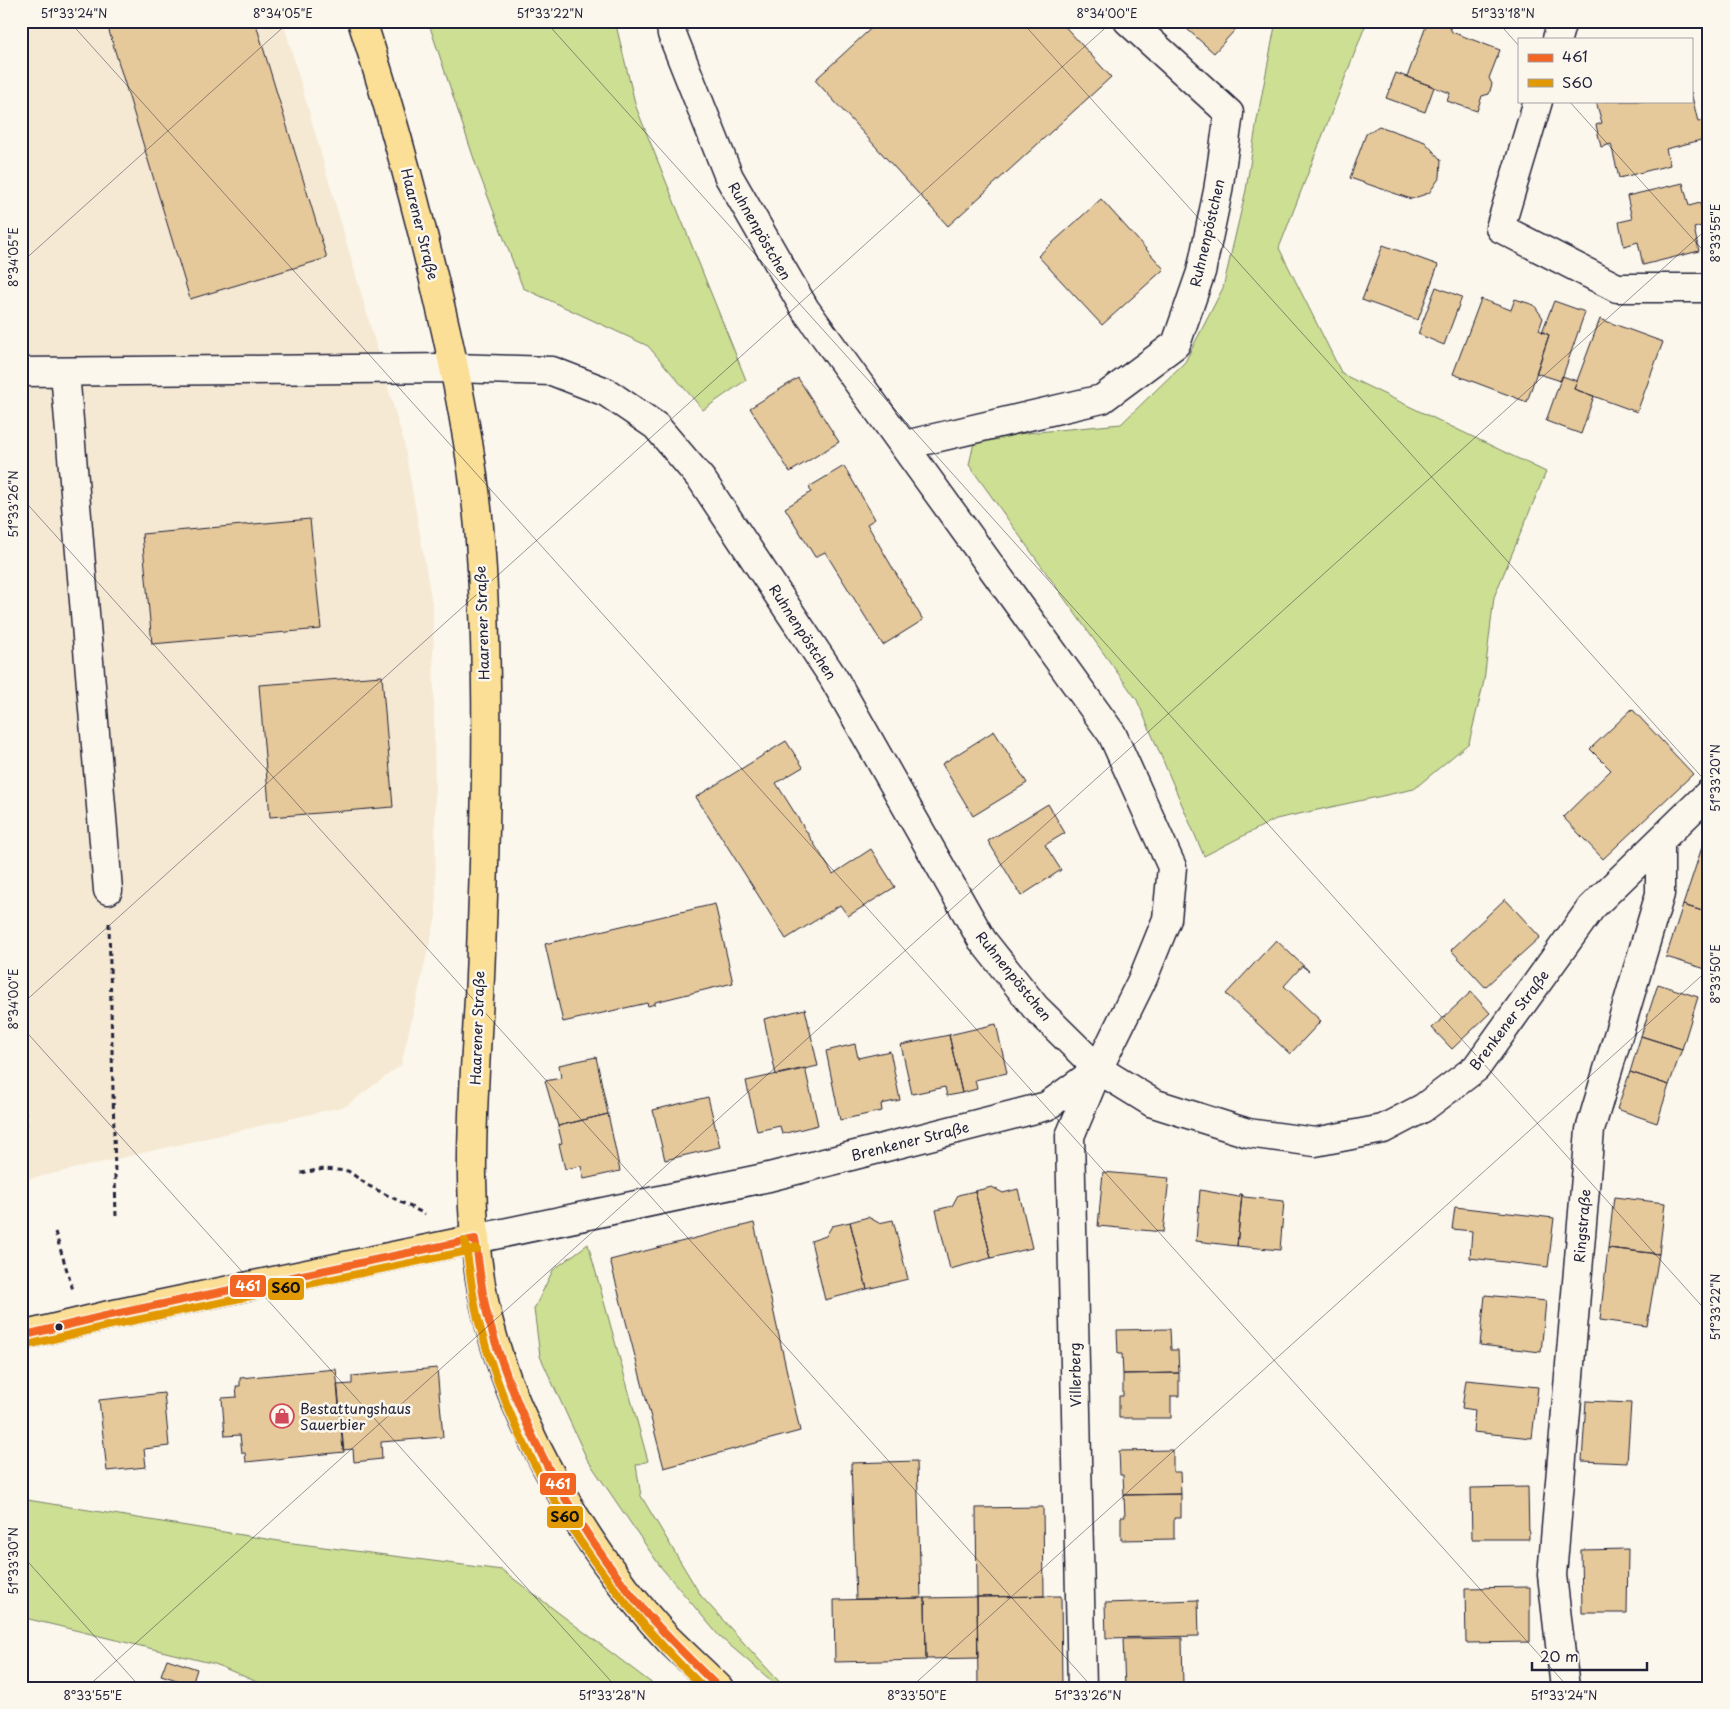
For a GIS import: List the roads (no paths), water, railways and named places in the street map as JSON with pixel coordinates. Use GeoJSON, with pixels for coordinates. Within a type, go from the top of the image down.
{"type":"FeatureCollection","features":[{"type":"Feature","properties":{"kind":"main road","name":"Haarener Straße"},"geometry":{"type":"LineString","coordinates":[[362,21],[391,112],[455,368],[478,527],[486,745],[484,887],[472,1158],[475,1239],[488,1319],[512,1392],[539,1452],[574,1514],[620,1581],[668,1639],[720,1688]]}},
{"type":"Feature","properties":{"kind":"main road","name":"Brenkener Straße"},"geometry":{"type":"LineString","coordinates":[[21,1336],[105,1316],[475,1239]]}},
{"type":"Feature","properties":{"kind":"street","name":"Ruhnenpöstchen"},"geometry":{"type":"LineString","coordinates":[[21,372],[455,368],[552,371],[606,392],[656,426],[702,480],[833,677],[982,940],[1035,1007],[1098,1069],[1143,978],[1167,919],[1172,867],[1112,734],[805,309],[729,177],[672,34],[670,21]]}},
{"type":"Feature","properties":{"kind":"street","name":"Ruhnenpöstchen"},"geometry":{"type":"LineString","coordinates":[[905,445],[1102,399],[1176,344],[1200,272],[1218,191],[1229,113],[1128,21]]}},
{"type":"Feature","properties":{"kind":"street"},"geometry":{"type":"LineString","coordinates":[[1557,38],[1562,21]]}},
{"type":"Feature","properties":{"kind":"street"},"geometry":{"type":"LineString","coordinates":[[1538,102],[1500,228],[1617,288],[1709,288]]}},
{"type":"Feature","properties":{"kind":"street"},"geometry":{"type":"LineString","coordinates":[[65,372],[108,890]]}},
{"type":"Feature","properties":{"kind":"street"},"geometry":{"type":"LineString","coordinates":[[1660,840],[1709,794]]}},
{"type":"Feature","properties":{"kind":"street","name":"Brenkener Straße"},"geometry":{"type":"LineString","coordinates":[[475,1239],[769,1177],[1047,1106],[1098,1069],[1153,1102],[1248,1133],[1315,1142],[1383,1130],[1423,1108],[1476,1068],[1591,908],[1660,840]]}},
{"type":"Feature","properties":{"kind":"street","name":"Ringstraße"},"geometry":{"type":"LineString","coordinates":[[1565,1688],[1552,1575],[1590,1130],[1660,894],[1660,840]]}},
{"type":"Feature","properties":{"kind":"street","name":"Villerberg"},"geometry":{"type":"LineString","coordinates":[[1082,1688],[1070,1136],[1098,1069]]}},
{"type":"Feature","properties":{"kind":"place","name":"Bestattungshaus Sauerbier"},"geometry":{"type":"Point","coordinates":[282,1416]}}]}
